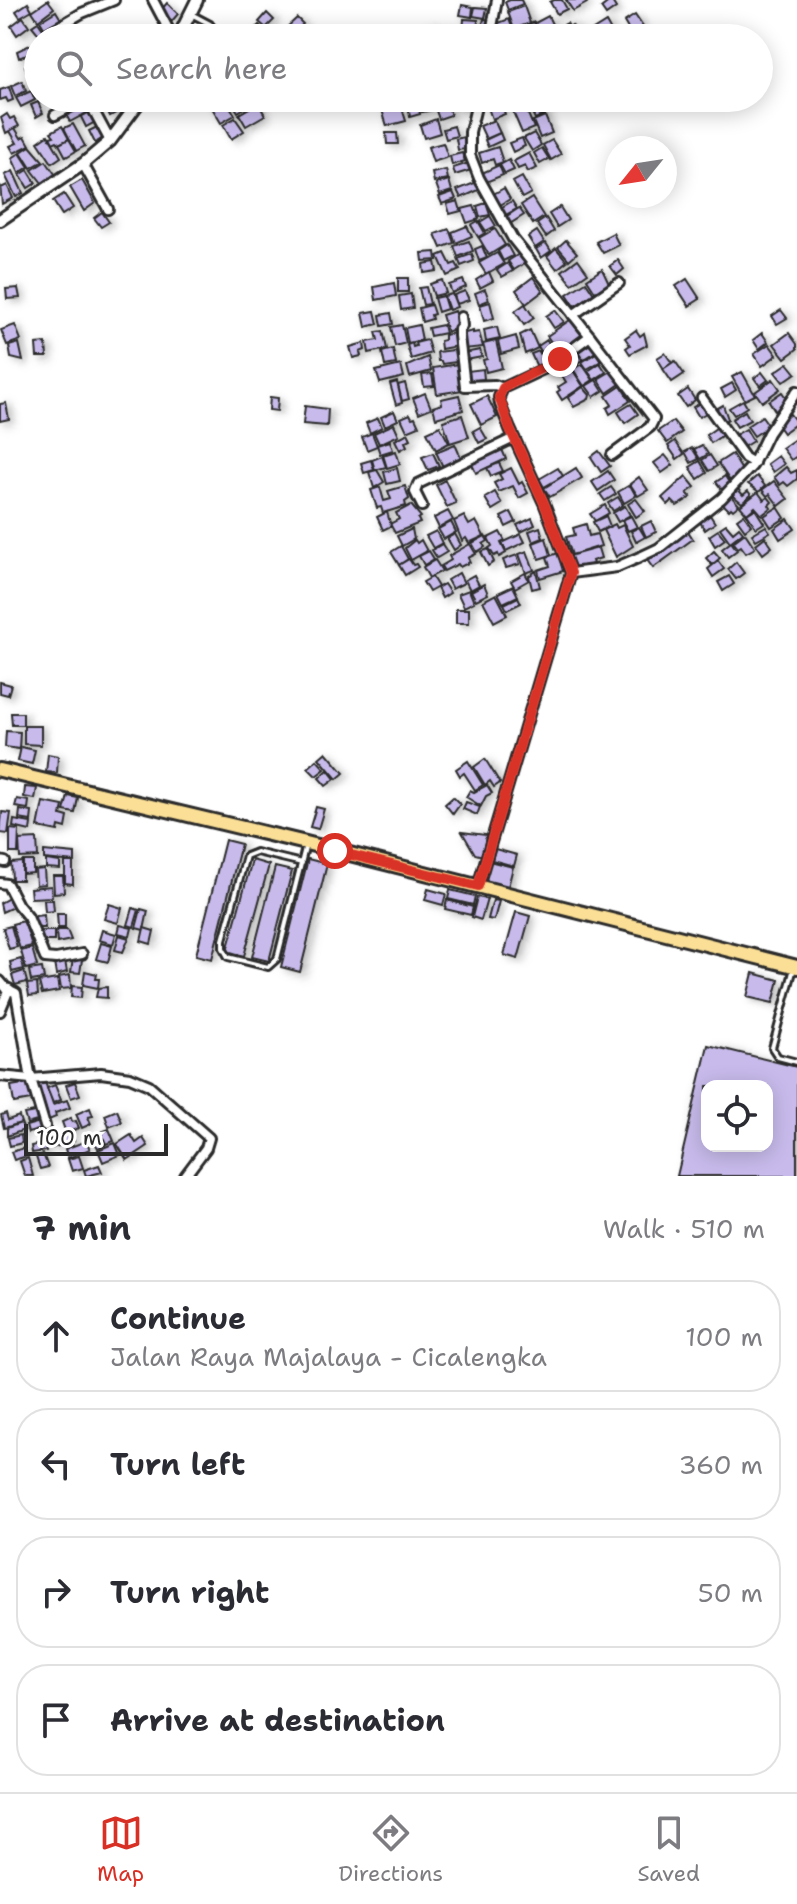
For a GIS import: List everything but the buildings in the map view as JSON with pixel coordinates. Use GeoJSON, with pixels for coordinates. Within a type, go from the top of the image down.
{"type":"FeatureCollection","features":[{"type":"Feature","properties":{"kind":"main road"},"geometry":{"type":"LineString","coordinates":[[0,770],[796,966]]}},
{"type":"Feature","properties":{"kind":"street"},"geometry":{"type":"LineString","coordinates":[[63,24],[114,0]]}},
{"type":"Feature","properties":{"kind":"street"},"geometry":{"type":"LineString","coordinates":[[153,0],[168,24]]}},
{"type":"Feature","properties":{"kind":"street"},"geometry":{"type":"LineString","coordinates":[[184,24],[197,0]]}},
{"type":"Feature","properties":{"kind":"street"},"geometry":{"type":"LineString","coordinates":[[493,24],[497,0]]}},
{"type":"Feature","properties":{"kind":"street"},"geometry":{"type":"LineString","coordinates":[[55,115],[61,112]]}},
{"type":"Feature","properties":{"kind":"street"},"geometry":{"type":"LineString","coordinates":[[94,112],[110,141]]}},
{"type":"Feature","properties":{"kind":"street"},"geometry":{"type":"LineString","coordinates":[[0,220],[83,164],[110,141],[132,112]]}},
{"type":"Feature","properties":{"kind":"street"},"geometry":{"type":"LineString","coordinates":[[475,112],[470,132],[470,155],[497,213],[513,239],[654,419],[650,427],[612,455]]}},
{"type":"Feature","properties":{"kind":"street"},"geometry":{"type":"LineString","coordinates":[[83,164],[108,209]]}},
{"type":"Feature","properties":{"kind":"street"},"geometry":{"type":"LineString","coordinates":[[573,315],[619,283]]}},
{"type":"Feature","properties":{"kind":"street"},"geometry":{"type":"LineString","coordinates":[[461,317],[459,336],[465,386],[495,385],[503,388]]}},
{"type":"Feature","properties":{"kind":"street"},"geometry":{"type":"LineString","coordinates":[[478,886],[571,573],[499,397],[503,388],[548,367],[590,336]]}},
{"type":"Feature","properties":{"kind":"street"},"geometry":{"type":"LineString","coordinates":[[571,573],[617,567],[659,548],[736,486],[754,463],[768,433],[797,391]]}},
{"type":"Feature","properties":{"kind":"street"},"geometry":{"type":"LineString","coordinates":[[702,398],[745,458],[754,463]]}},
{"type":"Feature","properties":{"kind":"street"},"geometry":{"type":"LineString","coordinates":[[422,506],[415,492],[418,484],[514,438]]}},
{"type":"Feature","properties":{"kind":"street"},"geometry":{"type":"LineString","coordinates":[[0,883],[7,884],[28,917],[45,958],[82,954]]}},
{"type":"Feature","properties":{"kind":"street"},"geometry":{"type":"LineString","coordinates":[[0,981],[15,990],[31,1079],[45,1126]]}},
{"type":"Feature","properties":{"kind":"street"},"geometry":{"type":"LineString","coordinates":[[0,1011],[9,989]]}},
{"type":"Feature","properties":{"kind":"street"},"geometry":{"type":"LineString","coordinates":[[0,1076],[31,1079],[101,1073],[130,1077],[149,1085],[209,1139],[185,1176]]}},
{"type":"Feature","properties":{"kind":"lane"},"geometry":{"type":"LineString","coordinates":[[190,14],[210,24]]}},
{"type":"Feature","properties":{"kind":"lane"},"geometry":{"type":"LineString","coordinates":[[302,863],[256,852],[246,856],[223,940],[228,957],[268,967],[274,963],[281,949],[302,863],[306,843]]}},
{"type":"Feature","properties":{"kind":"lane"},"geometry":{"type":"LineString","coordinates":[[796,966],[772,1048],[778,1057],[797,1062]]}},
{"type":"Feature","properties":{"kind":"route"},"geometry":{"type":"LineString","coordinates":[[335,851],[478,886],[571,573],[499,397],[503,388],[560,359]]}}]}
